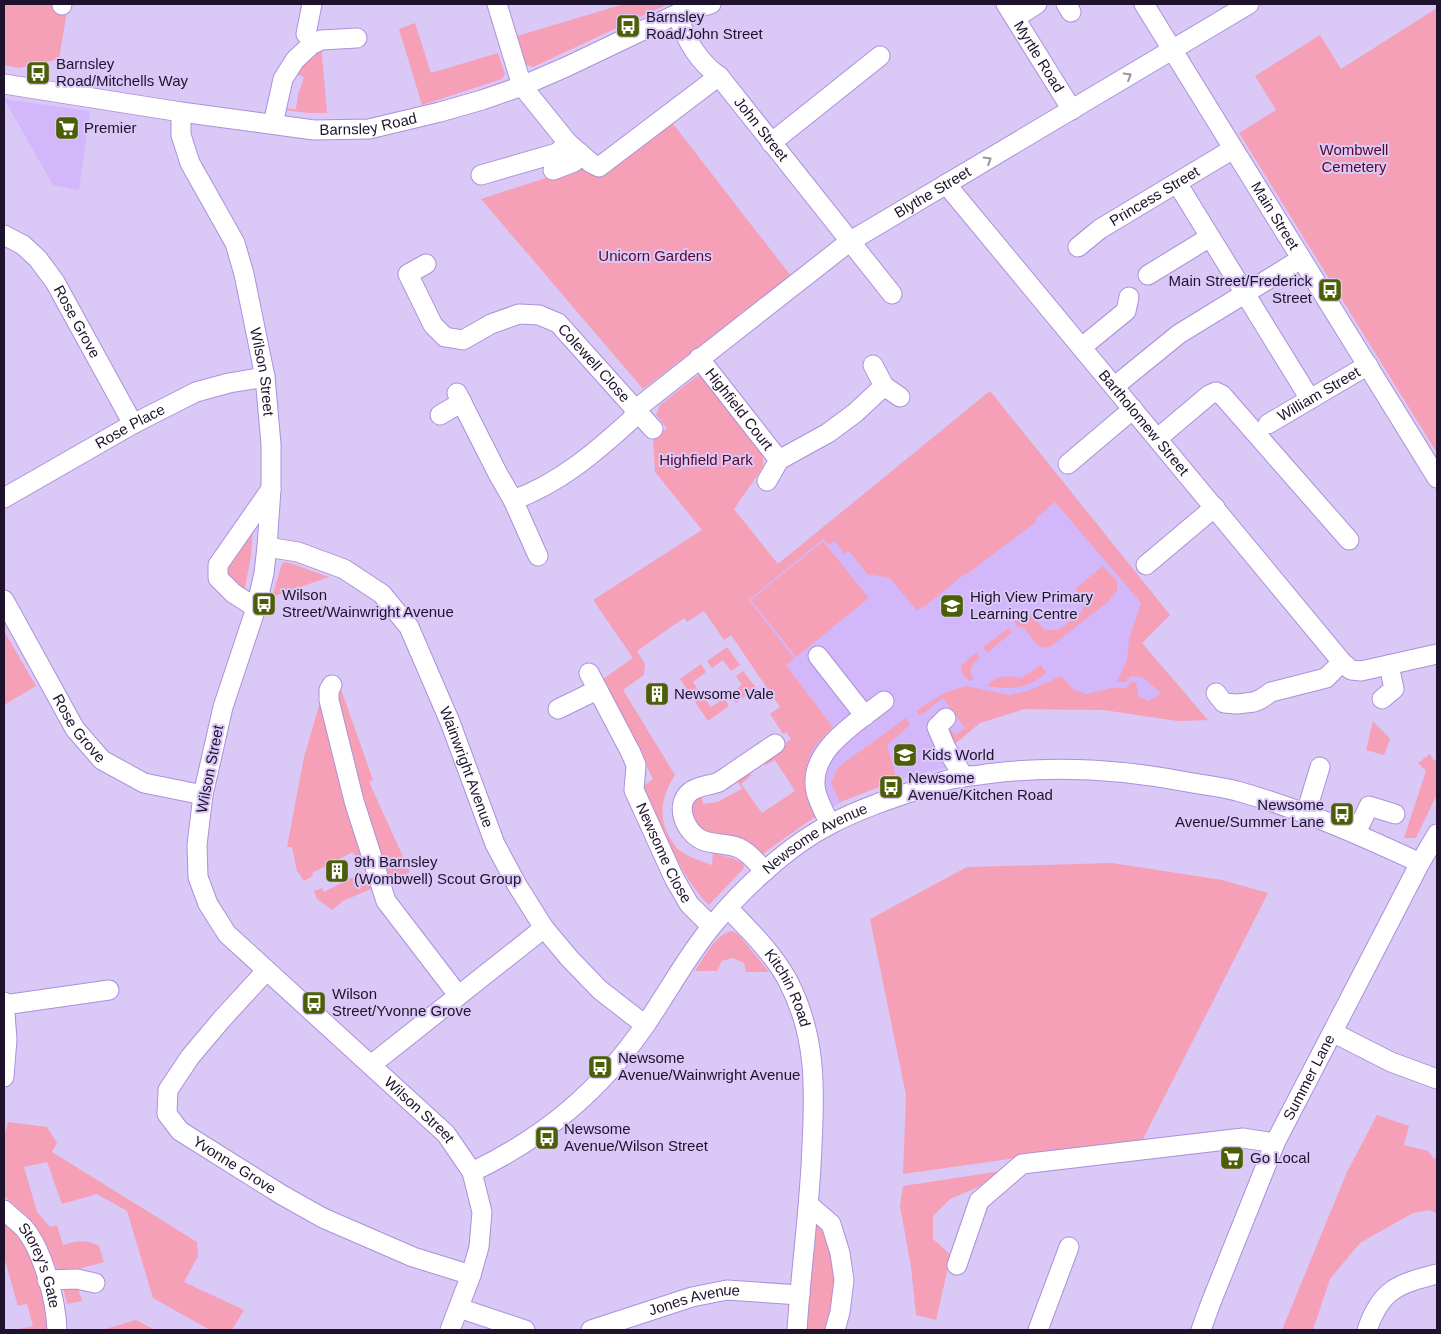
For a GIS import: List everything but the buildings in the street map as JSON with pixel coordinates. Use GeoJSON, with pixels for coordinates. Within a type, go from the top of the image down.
{"type":"FeatureCollection","features":[{"type":"Feature","properties":{"kind":"street"},"geometry":{"type":"LineString","coordinates":[[306,34],[312,4]]}},
{"type":"Feature","properties":{"kind":"street"},"geometry":{"type":"LineString","coordinates":[[497,4],[522,86],[574,148],[591,163],[599,167],[719,76]]}},
{"type":"Feature","properties":{"kind":"street","name":"Barnsley Road"},"geometry":{"type":"LineString","coordinates":[[4,84],[181,112],[314,130],[369,129],[440,112],[522,86],[676,14],[711,4]]}},
{"type":"Feature","properties":{"kind":"street"},"geometry":{"type":"LineString","coordinates":[[1010,11],[1037,4]]}},
{"type":"Feature","properties":{"kind":"street","name":"Main Street"},"geometry":{"type":"LineString","coordinates":[[1144,4],[1437,478]]}},
{"type":"Feature","properties":{"kind":"street","name":"Blythe Street"},"geometry":{"type":"LineString","coordinates":[[513,500],[524,496],[572,469],[632,418],[636,409],[849,242],[1249,4]]}},
{"type":"Feature","properties":{"kind":"street","name":"Myrtle Road"},"geometry":{"type":"LineString","coordinates":[[1010,11],[1072,110]]}},
{"type":"Feature","properties":{"kind":"street","name":"John Street"},"geometry":{"type":"LineString","coordinates":[[676,14],[685,38],[707,68],[719,76],[892,294]]}},
{"type":"Feature","properties":{"kind":"street"},"geometry":{"type":"LineString","coordinates":[[273,124],[283,79],[295,60],[311,45],[321,40],[358,38]]}},
{"type":"Feature","properties":{"kind":"street"},"geometry":{"type":"LineString","coordinates":[[771,143],[880,56]]}},
{"type":"Feature","properties":{"kind":"street","name":"Wilson Street"},"geometry":{"type":"LineString","coordinates":[[181,112],[181,135],[190,163],[235,243],[244,274],[265,377],[271,444],[271,489],[264,573],[256,608],[223,707],[204,795],[197,845],[198,877],[208,904],[227,934],[266,972],[446,1134],[472,1172],[482,1212],[478,1247],[471,1275],[450,1330]]}},
{"type":"Feature","properties":{"kind":"street"},"geometry":{"type":"LineString","coordinates":[[554,170],[574,162],[574,148]]}},
{"type":"Feature","properties":{"kind":"street"},"geometry":{"type":"LineString","coordinates":[[481,175],[574,148]]}},
{"type":"Feature","properties":{"kind":"street","name":"Princess Street"},"geometry":{"type":"LineString","coordinates":[[1078,247],[1100,229],[1233,149]]}},
{"type":"Feature","properties":{"kind":"street"},"geometry":{"type":"LineString","coordinates":[[1177,183],[1310,399]]}},
{"type":"Feature","properties":{"kind":"street","name":"Bartholomew Street"},"geometry":{"type":"LineString","coordinates":[[946,184],[1342,662]]}},
{"type":"Feature","properties":{"kind":"street","name":"Rose Grove"},"geometry":{"type":"LineString","coordinates":[[4,235],[23,245],[38,259],[55,282],[134,424]]}},
{"type":"Feature","properties":{"kind":"street"},"geometry":{"type":"LineString","coordinates":[[1148,275],[1210,237]]}},
{"type":"Feature","properties":{"kind":"street"},"geometry":{"type":"LineString","coordinates":[[1115,386],[1179,334],[1301,259]]}},
{"type":"Feature","properties":{"kind":"street","name":"Colewell Close"},"geometry":{"type":"LineString","coordinates":[[426,264],[408,274],[433,325],[445,337],[463,340],[491,324],[519,314],[539,315],[558,322],[653,429]]}},
{"type":"Feature","properties":{"kind":"street"},"geometry":{"type":"LineString","coordinates":[[1082,347],[1126,311],[1129,297]]}},
{"type":"Feature","properties":{"kind":"street","name":"Highfield Court"},"geometry":{"type":"LineString","coordinates":[[699,358],[779,460]]}},
{"type":"Feature","properties":{"kind":"street"},"geometry":{"type":"LineString","coordinates":[[873,365],[884,386],[900,397]]}},
{"type":"Feature","properties":{"kind":"street","name":"William Street"},"geometry":{"type":"LineString","coordinates":[[1268,424],[1368,365]]}},
{"type":"Feature","properties":{"kind":"street","name":"Rose Place"},"geometry":{"type":"LineString","coordinates":[[4,498],[134,424],[196,392],[228,383],[265,377]]}},
{"type":"Feature","properties":{"kind":"street","name":"Highfield Court"},"geometry":{"type":"LineString","coordinates":[[767,481],[779,460],[828,433],[855,413],[884,386]]}},
{"type":"Feature","properties":{"kind":"street"},"geometry":{"type":"LineString","coordinates":[[1158,438],[1209,395],[1216,392],[1222,395],[1349,540]]}},
{"type":"Feature","properties":{"kind":"street"},"geometry":{"type":"LineString","coordinates":[[440,415],[460,398],[513,500],[538,556]]}},
{"type":"Feature","properties":{"kind":"street"},"geometry":{"type":"LineString","coordinates":[[1068,464],[1133,409]]}},
{"type":"Feature","properties":{"kind":"street"},"geometry":{"type":"LineString","coordinates":[[256,608],[233,593],[218,578],[218,564],[271,489]]}},
{"type":"Feature","properties":{"kind":"street"},"geometry":{"type":"LineString","coordinates":[[1146,565],[1215,507]]}},
{"type":"Feature","properties":{"kind":"street","name":"Wainwright Avenue"},"geometry":{"type":"LineString","coordinates":[[267,546],[298,552],[344,569],[382,594],[409,627],[450,722],[495,844],[517,885],[544,928],[570,959],[600,990],[645,1025]]}},
{"type":"Feature","properties":{"kind":"street","name":"Rose Grove"},"geometry":{"type":"LineString","coordinates":[[4,600],[75,729],[102,760],[144,783],[204,795]]}},
{"type":"Feature","properties":{"kind":"street"},"geometry":{"type":"LineString","coordinates":[[1216,693],[1224,703],[1254,702],[1271,692],[1326,678],[1342,662],[1351,670],[1361,671],[1437,654]]}},
{"type":"Feature","properties":{"kind":"street"},"geometry":{"type":"LineString","coordinates":[[818,656],[865,716]]}},
{"type":"Feature","properties":{"kind":"street"},"geometry":{"type":"LineString","coordinates":[[1382,699],[1394,689],[1389,665]]}},
{"type":"Feature","properties":{"kind":"street","name":"Newsome Close"},"geometry":{"type":"LineString","coordinates":[[589,673],[636,765],[634,790],[674,878],[689,904],[711,926]]}},
{"type":"Feature","properties":{"kind":"street"},"geometry":{"type":"LineString","coordinates":[[332,685],[329,690],[329,700],[354,801],[386,901],[458,995]]}},
{"type":"Feature","properties":{"kind":"street"},"geometry":{"type":"LineString","coordinates":[[558,709],[597,690]]}},
{"type":"Feature","properties":{"kind":"street"},"geometry":{"type":"LineString","coordinates":[[830,824],[816,791],[819,760],[829,746],[884,701]]}},
{"type":"Feature","properties":{"kind":"street"},"geometry":{"type":"LineString","coordinates":[[946,718],[937,728],[946,748],[964,777]]}},
{"type":"Feature","properties":{"kind":"street"},"geometry":{"type":"LineString","coordinates":[[765,871],[751,856],[739,848],[702,840],[693,834],[682,814],[683,802],[689,793],[698,787],[710,786],[719,782],[775,744]]}},
{"type":"Feature","properties":{"kind":"street"},"geometry":{"type":"LineString","coordinates":[[1306,813],[1320,767]]}},
{"type":"Feature","properties":{"kind":"street","name":"Newsome Avenue"},"geometry":{"type":"LineString","coordinates":[[472,1172],[502,1158],[549,1128],[590,1092],[620,1059],[645,1025],[711,926],[765,871],[795,847],[830,824],[889,799],[952,779],[1004,772],[1074,768],[1151,775],[1234,790],[1306,813],[1356,833],[1420,863]]}},
{"type":"Feature","properties":{"kind":"street"},"geometry":{"type":"LineString","coordinates":[[1356,833],[1369,806],[1395,814]]}},
{"type":"Feature","properties":{"kind":"street","name":"Summer Lane"},"geometry":{"type":"LineString","coordinates":[[1202,1330],[1210,1305],[1275,1143],[1334,1033],[1420,863],[1437,834]]}},
{"type":"Feature","properties":{"kind":"street","name":"Kitchin Road"},"geometry":{"type":"LineString","coordinates":[[728,908],[765,947],[784,975],[800,1010],[809,1041],[814,1074],[814,1104],[809,1206],[797,1330]]}},
{"type":"Feature","properties":{"kind":"street"},"geometry":{"type":"LineString","coordinates":[[371,1065],[544,928]]}},
{"type":"Feature","properties":{"kind":"street","name":"Yvonne Grove"},"geometry":{"type":"LineString","coordinates":[[266,972],[222,1018],[190,1057],[168,1090],[167,1114],[180,1131],[282,1195],[323,1218],[414,1257],[471,1275]]}},
{"type":"Feature","properties":{"kind":"street"},"geometry":{"type":"LineString","coordinates":[[4,1077],[6,1039],[4,1003],[109,990]]}},
{"type":"Feature","properties":{"kind":"street"},"geometry":{"type":"LineString","coordinates":[[1334,1033],[1391,1062],[1437,1079]]}},
{"type":"Feature","properties":{"kind":"street"},"geometry":{"type":"LineString","coordinates":[[957,1265],[979,1201],[1022,1164],[1244,1138],[1275,1143]]}},
{"type":"Feature","properties":{"kind":"street"},"geometry":{"type":"LineString","coordinates":[[809,1206],[831,1224],[840,1253],[844,1280],[840,1312],[835,1330]]}},
{"type":"Feature","properties":{"kind":"street","name":"Storey's Gate"},"geometry":{"type":"LineString","coordinates":[[4,1210],[24,1229],[38,1250],[56,1309],[58,1330]]}},
{"type":"Feature","properties":{"kind":"street"},"geometry":{"type":"LineString","coordinates":[[1038,1330],[1070,1247]]}},
{"type":"Feature","properties":{"kind":"street"},"geometry":{"type":"LineString","coordinates":[[1367,1330],[1380,1302],[1392,1289],[1405,1282],[1437,1274]]}},
{"type":"Feature","properties":{"kind":"street"},"geometry":{"type":"LineString","coordinates":[[47,1280],[77,1279],[95,1282]]}},
{"type":"Feature","properties":{"kind":"street","name":"Jones Avenue"},"geometry":{"type":"LineString","coordinates":[[591,1330],[692,1297],[727,1290],[800,1295]]}},
{"type":"Feature","properties":{"kind":"street"},"geometry":{"type":"LineString","coordinates":[[459,1308],[525,1330]]}},
{"type":"Feature","properties":{"kind":"shaded area"},"geometry":{"type":"Polygon","coordinates":[[[4,99],[90,111],[79,190],[53,185],[4,99]]]}},
{"type":"Feature","properties":{"kind":"shaded area","name":"High View Primary Learning Centre"},"geometry":{"type":"Polygon","coordinates":[[[990,391],[1170,615],[1142,643],[1208,720],[1178,721],[1104,710],[1024,709],[980,723],[951,747],[963,763],[897,780],[841,802],[816,816],[806,787],[805,770],[811,751],[821,737],[833,727],[734,598],[990,391]]]}},
{"type":"Feature","properties":{"kind":"green space"},"geometry":{"type":"Polygon","coordinates":[[[4,4],[54,4],[53,8],[67,11],[59,59],[19,68],[4,65],[4,4]]]}},
{"type":"Feature","properties":{"kind":"green space"},"geometry":{"type":"Polygon","coordinates":[[[624,4],[668,4],[533,67],[524,64],[517,36],[624,4]]]}},
{"type":"Feature","properties":{"kind":"green space","name":"Wombwell Cemetery"},"geometry":{"type":"Polygon","coordinates":[[[1437,8],[1437,453],[1239,133],[1276,110],[1255,76],[1320,35],[1341,69],[1437,8]]]}},
{"type":"Feature","properties":{"kind":"green space"},"geometry":{"type":"Polygon","coordinates":[[[415,23],[431,73],[498,53],[505,74],[502,79],[422,105],[399,29],[415,23]]]}},
{"type":"Feature","properties":{"kind":"green space"},"geometry":{"type":"Polygon","coordinates":[[[321,44],[327,113],[283,110],[283,108],[296,109],[304,77],[293,73],[321,44]]]}},
{"type":"Feature","properties":{"kind":"green space","name":"Unicorn Gardens"},"geometry":{"type":"Polygon","coordinates":[[[670,120],[791,276],[643,389],[481,199],[583,166],[670,120]]]}},
{"type":"Feature","properties":{"kind":"green space","name":"Highfield Park"},"geometry":{"type":"Polygon","coordinates":[[[700,374],[763,456],[763,467],[734,509],[778,564],[990,391],[1170,615],[1142,643],[1208,720],[1178,721],[1104,710],[1024,709],[980,723],[951,747],[948,727],[955,735],[965,728],[943,698],[920,716],[916,711],[944,693],[966,686],[1009,695],[1028,691],[1061,676],[1074,690],[1087,694],[1112,688],[1126,688],[1132,681],[1136,683],[1139,697],[1149,701],[1161,693],[1142,677],[1131,676],[1125,682],[1117,682],[1127,660],[1129,639],[1141,603],[1055,502],[1036,518],[1036,522],[917,611],[890,578],[867,574],[849,551],[844,554],[834,541],[829,545],[823,539],[749,600],[794,658],[786,665],[833,727],[814,748],[806,768],[808,789],[816,816],[761,855],[700,830],[693,819],[691,804],[702,792],[703,804],[717,802],[742,789],[736,779],[746,773],[752,775],[741,784],[762,813],[795,791],[775,760],[765,766],[766,759],[785,746],[784,744],[791,739],[786,732],[783,734],[770,714],[780,707],[731,635],[724,640],[704,611],[687,622],[684,618],[637,651],[645,664],[644,675],[623,690],[675,775],[664,799],[663,816],[667,832],[675,846],[686,855],[712,865],[713,853],[743,863],[744,868],[709,905],[699,894],[680,865],[643,786],[653,779],[603,679],[633,658],[593,600],[702,530],[655,472],[653,440],[667,428],[656,415],[660,405],[700,374]]]}},
{"type":"Feature","properties":{"kind":"green space"},"geometry":{"type":"Polygon","coordinates":[[[253,527],[251,556],[244,593],[240,592],[239,584],[227,576],[225,569],[253,527]]]}},
{"type":"Feature","properties":{"kind":"green space"},"geometry":{"type":"Polygon","coordinates":[[[823,541],[869,598],[796,657],[751,600],[823,541]]]}},
{"type":"Feature","properties":{"kind":"green space"},"geometry":{"type":"Polygon","coordinates":[[[287,562],[329,577],[272,597],[282,563],[287,562]]]}},
{"type":"Feature","properties":{"kind":"green space"},"geometry":{"type":"Polygon","coordinates":[[[1103,566],[1117,581],[1117,591],[1107,603],[1051,646],[1043,648],[1036,644],[1023,627],[1018,627],[1014,621],[1022,615],[1033,617],[1045,630],[1058,630],[1082,612],[1084,600],[1075,589],[1103,566]]]}},
{"type":"Feature","properties":{"kind":"green space"},"geometry":{"type":"Polygon","coordinates":[[[1009,628],[1012,632],[987,653],[983,647],[1009,628]]]}},
{"type":"Feature","properties":{"kind":"green space"},"geometry":{"type":"Polygon","coordinates":[[[4,631],[36,686],[4,705],[4,631]]]}},
{"type":"Feature","properties":{"kind":"green space"},"geometry":{"type":"Polygon","coordinates":[[[727,647],[740,665],[731,671],[723,660],[712,668],[707,661],[727,647]]]}},
{"type":"Feature","properties":{"kind":"green space"},"geometry":{"type":"Polygon","coordinates":[[[976,652],[980,657],[973,664],[970,672],[974,679],[969,681],[962,673],[961,666],[976,652]]]}},
{"type":"Feature","properties":{"kind":"green space"},"geometry":{"type":"Polygon","coordinates":[[[701,664],[706,672],[693,682],[699,691],[692,696],[680,679],[701,664]]]}},
{"type":"Feature","properties":{"kind":"green space"},"geometry":{"type":"Polygon","coordinates":[[[1041,665],[1046,673],[1026,685],[1011,688],[987,686],[998,678],[1007,676],[1021,678],[1041,665]]]}},
{"type":"Feature","properties":{"kind":"green space"},"geometry":{"type":"Polygon","coordinates":[[[743,671],[756,688],[736,703],[730,694],[742,685],[736,676],[743,671]]]}},
{"type":"Feature","properties":{"kind":"green space"},"geometry":{"type":"Polygon","coordinates":[[[328,675],[336,675],[373,780],[369,782],[410,872],[343,901],[332,910],[317,899],[314,891],[322,888],[324,892],[363,872],[364,875],[371,872],[368,864],[364,865],[359,855],[355,856],[353,852],[312,873],[313,876],[304,881],[297,871],[292,847],[287,847],[304,757],[328,675]]]}},
{"type":"Feature","properties":{"kind":"green space"},"geometry":{"type":"Polygon","coordinates":[[[703,696],[711,707],[724,698],[729,706],[708,721],[695,702],[703,696]]]}},
{"type":"Feature","properties":{"kind":"green space"},"geometry":{"type":"Polygon","coordinates":[[[906,718],[910,725],[887,745],[897,780],[840,802],[831,783],[836,771],[842,764],[906,718]]]}},
{"type":"Feature","properties":{"kind":"green space"},"geometry":{"type":"Polygon","coordinates":[[[1373,721],[1390,739],[1384,755],[1366,750],[1373,721]]]}},
{"type":"Feature","properties":{"kind":"green space"},"geometry":{"type":"Polygon","coordinates":[[[1430,754],[1434,761],[1437,759],[1437,794],[1416,838],[1404,838],[1426,771],[1418,763],[1430,754]]]}},
{"type":"Feature","properties":{"kind":"green space"},"geometry":{"type":"Polygon","coordinates":[[[1112,863],[1222,880],[1268,893],[1141,1143],[903,1174],[906,1095],[870,919],[967,867],[1112,863]]]}},
{"type":"Feature","properties":{"kind":"green space"},"geometry":{"type":"Polygon","coordinates":[[[732,931],[739,935],[769,972],[746,972],[744,963],[733,958],[722,961],[717,971],[695,971],[715,942],[726,933],[732,931]]]}},
{"type":"Feature","properties":{"kind":"green space"},"geometry":{"type":"Polygon","coordinates":[[[1377,1115],[1409,1126],[1404,1145],[1428,1151],[1434,1159],[1437,1157],[1437,1214],[1430,1210],[1413,1213],[1360,1243],[1330,1279],[1313,1330],[1282,1330],[1347,1172],[1377,1115]]]}},
{"type":"Feature","properties":{"kind":"green space"},"geometry":{"type":"Polygon","coordinates":[[[8,1122],[47,1127],[57,1143],[52,1152],[197,1242],[198,1256],[184,1282],[244,1310],[232,1330],[210,1330],[153,1298],[127,1211],[97,1194],[62,1204],[47,1162],[24,1167],[37,1212],[50,1227],[57,1225],[63,1245],[81,1241],[99,1246],[104,1262],[75,1270],[58,1271],[29,1218],[4,1196],[4,1137],[8,1122]]]}},
{"type":"Feature","properties":{"kind":"green space"},"geometry":{"type":"Polygon","coordinates":[[[1008,1170],[990,1182],[950,1199],[933,1216],[933,1239],[951,1255],[936,1320],[916,1315],[911,1267],[900,1206],[903,1186],[1008,1170]]]}},
{"type":"Feature","properties":{"kind":"green space"},"geometry":{"type":"Polygon","coordinates":[[[4,1222],[22,1242],[34,1268],[50,1323],[46,1329],[15,1330],[33,1326],[27,1304],[18,1306],[4,1257],[4,1222]]]}},
{"type":"Feature","properties":{"kind":"green space"},"geometry":{"type":"Polygon","coordinates":[[[818,1223],[826,1227],[836,1282],[829,1330],[805,1330],[812,1229],[818,1223]]]}},
{"type":"Feature","properties":{"kind":"green space"},"geometry":{"type":"Polygon","coordinates":[[[77,1284],[82,1301],[67,1304],[63,1287],[77,1284]]]}},
{"type":"Feature","properties":{"kind":"green space"},"geometry":{"type":"Polygon","coordinates":[[[136,1320],[155,1330],[102,1330],[136,1320]]]}},
{"type":"Feature","properties":{"kind":"place","name":"Barnsley Road/John Street"},"geometry":{"type":"Point","coordinates":[628,26]}},
{"type":"Feature","properties":{"kind":"place","name":"Barnsley Road/Mitchells Way"},"geometry":{"type":"Point","coordinates":[38,73]}},
{"type":"Feature","properties":{"kind":"place","name":"Premier"},"geometry":{"type":"Point","coordinates":[67,128]}},
{"type":"Feature","properties":{"kind":"place","name":"Main Street/Frederick Street"},"geometry":{"type":"Point","coordinates":[1330,290]}},
{"type":"Feature","properties":{"kind":"place","name":"Wilson Street/Wainwright Avenue"},"geometry":{"type":"Point","coordinates":[264,604]}},
{"type":"Feature","properties":{"kind":"place","name":"High View Primary Learning Centre"},"geometry":{"type":"Point","coordinates":[952,606]}},
{"type":"Feature","properties":{"kind":"place","name":"Newsome Vale"},"geometry":{"type":"Point","coordinates":[657,694]}},
{"type":"Feature","properties":{"kind":"place","name":"Kids World"},"geometry":{"type":"Point","coordinates":[905,755]}},
{"type":"Feature","properties":{"kind":"place","name":"Newsome Avenue/Kitchen Road"},"geometry":{"type":"Point","coordinates":[891,787]}},
{"type":"Feature","properties":{"kind":"place","name":"Newsome Avenue/Summer Lane"},"geometry":{"type":"Point","coordinates":[1342,814]}},
{"type":"Feature","properties":{"kind":"place","name":"9th Barnsley (Wombwell) Scout Group"},"geometry":{"type":"Point","coordinates":[337,871]}},
{"type":"Feature","properties":{"kind":"place","name":"Wilson Street/Yvonne Grove"},"geometry":{"type":"Point","coordinates":[314,1003]}},
{"type":"Feature","properties":{"kind":"place","name":"Newsome Avenue/Wainwright Avenue"},"geometry":{"type":"Point","coordinates":[600,1067]}},
{"type":"Feature","properties":{"kind":"place","name":"Newsome Avenue/Wilson Street"},"geometry":{"type":"Point","coordinates":[547,1138]}},
{"type":"Feature","properties":{"kind":"place","name":"Go Local"},"geometry":{"type":"Point","coordinates":[1232,1158]}}]}
